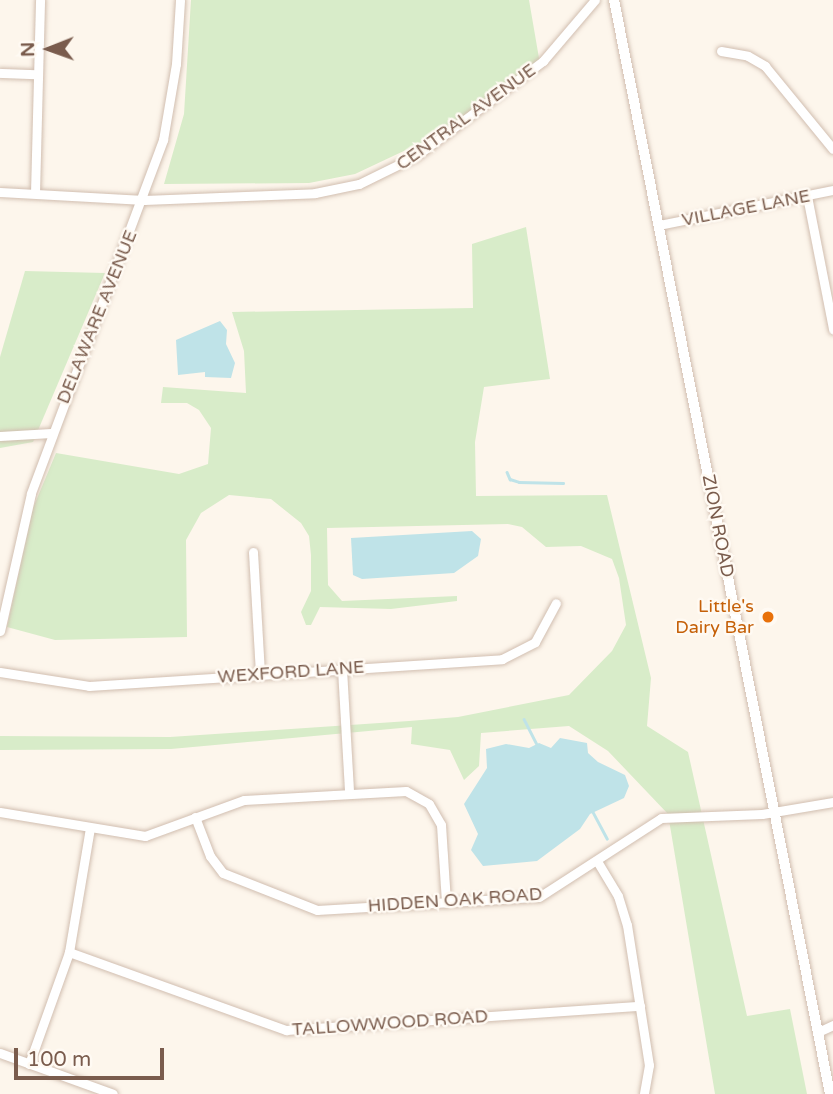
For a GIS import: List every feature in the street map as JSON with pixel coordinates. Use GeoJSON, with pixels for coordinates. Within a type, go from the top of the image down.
{"type":"FeatureCollection","features":[{"type":"Feature","properties":{"kind":"street"},"geometry":{"type":"LineString","coordinates":[[35,193],[40,0]]}},
{"type":"Feature","properties":{"kind":"street","name":"DELAWARE AVENUE"},"geometry":{"type":"LineString","coordinates":[[0,631],[20,528],[51,433],[144,200],[170,104],[180,0]]}},
{"type":"Feature","properties":{"kind":"street","name":"CENTRAL AVENUE"},"geometry":{"type":"LineString","coordinates":[[0,192],[144,200],[315,194],[375,178],[416,156],[544,61],[595,0]]}},
{"type":"Feature","properties":{"kind":"street","name":"ZION ROAD"},"geometry":{"type":"LineString","coordinates":[[614,0],[830,1094]]}},
{"type":"Feature","properties":{"kind":"street"},"geometry":{"type":"LineString","coordinates":[[721,51],[748,55],[765,66],[833,149]]}},
{"type":"Feature","properties":{"kind":"street"},"geometry":{"type":"LineString","coordinates":[[0,73],[38,74]]}},
{"type":"Feature","properties":{"kind":"street","name":"VILLAGE LANE"},"geometry":{"type":"LineString","coordinates":[[659,225],[833,190]]}},
{"type":"Feature","properties":{"kind":"street"},"geometry":{"type":"LineString","coordinates":[[807,196],[833,329]]}},
{"type":"Feature","properties":{"kind":"street"},"geometry":{"type":"LineString","coordinates":[[0,436],[51,433]]}},
{"type":"Feature","properties":{"kind":"street"},"geometry":{"type":"LineString","coordinates":[[253,552],[260,674]]}},
{"type":"Feature","properties":{"kind":"street","name":"WEXFORD LANE"},"geometry":{"type":"LineString","coordinates":[[0,671],[89,686],[512,656],[542,634],[556,603]]}},
{"type":"Feature","properties":{"kind":"street"},"geometry":{"type":"LineString","coordinates":[[342,669],[349,792]]}},
{"type":"Feature","properties":{"kind":"street"},"geometry":{"type":"LineString","coordinates":[[0,812],[145,836],[244,800],[402,790],[429,804],[442,830],[446,903]]}},
{"type":"Feature","properties":{"kind":"street","name":"HIDDEN OAK ROAD"},"geometry":{"type":"LineString","coordinates":[[195,817],[210,856],[223,873],[317,910],[542,896],[666,816],[775,813],[833,802]]}},
{"type":"Feature","properties":{"kind":"street"},"geometry":{"type":"LineString","coordinates":[[29,1064],[69,952],[90,828]]}},
{"type":"Feature","properties":{"kind":"street"},"geometry":{"type":"LineString","coordinates":[[597,861],[623,909],[649,1065],[644,1094]]}},
{"type":"Feature","properties":{"kind":"street","name":"TALLOWWOOD ROAD"},"geometry":{"type":"LineString","coordinates":[[69,952],[286,1030],[640,1006]]}},
{"type":"Feature","properties":{"kind":"street"},"geometry":{"type":"LineString","coordinates":[[818,1032],[833,1026]]}},
{"type":"Feature","properties":{"kind":"street"},"geometry":{"type":"LineString","coordinates":[[0,1053],[113,1094]]}},
{"type":"Feature","properties":{"kind":"green space"},"geometry":{"type":"Polygon","coordinates":[[[191,0],[529,0],[540,64],[461,124],[355,174],[309,183],[164,184],[184,114],[191,0]]]}},
{"type":"Feature","properties":{"kind":"green space"},"geometry":{"type":"Polygon","coordinates":[[[526,227],[550,379],[484,387],[475,442],[476,496],[607,495],[651,678],[647,726],[688,752],[747,1016],[790,1009],[807,1094],[715,1094],[668,814],[608,751],[569,726],[481,733],[479,766],[464,780],[450,750],[411,744],[412,727],[171,749],[0,750],[0,736],[170,737],[409,721],[458,717],[569,695],[612,651],[626,625],[619,578],[612,559],[581,546],[546,547],[522,527],[508,524],[327,528],[328,585],[342,601],[457,596],[457,601],[391,609],[320,607],[311,625],[306,625],[301,612],[311,591],[309,536],[301,523],[271,499],[229,495],[201,513],[186,540],[187,637],[55,640],[7,627],[33,508],[56,453],[179,474],[208,464],[211,428],[199,410],[187,403],[161,403],[163,387],[246,393],[244,351],[232,312],[473,308],[472,244],[526,227]]]}},
{"type":"Feature","properties":{"kind":"green space"},"geometry":{"type":"Polygon","coordinates":[[[25,271],[105,273],[33,442],[0,448],[0,357],[25,271]]]}},
{"type":"Feature","properties":{"kind":"water"},"geometry":{"type":"Polygon","coordinates":[[[220,321],[227,330],[226,344],[235,363],[231,378],[205,377],[205,372],[178,375],[176,340],[220,321]]]}},
{"type":"Feature","properties":{"kind":"water"},"geometry":{"type":"Polygon","coordinates":[[[472,531],[481,539],[478,556],[454,573],[362,579],[353,575],[351,538],[472,531]]]}},
{"type":"Feature","properties":{"kind":"water"},"geometry":{"type":"Polygon","coordinates":[[[560,738],[587,743],[588,753],[598,762],[625,775],[629,786],[624,798],[590,814],[580,829],[537,861],[483,866],[471,850],[478,834],[464,804],[487,768],[486,749],[506,744],[529,748],[539,743],[551,748],[560,738]]]}},
{"type":"Feature","properties":{"kind":"waterway"},"geometry":{"type":"LineString","coordinates":[[507,472],[510,479],[519,482],[563,483]]}},
{"type":"Feature","properties":{"kind":"waterway"},"geometry":{"type":"LineString","coordinates":[[524,719],[536,743]]}},
{"type":"Feature","properties":{"kind":"waterway"},"geometry":{"type":"LineString","coordinates":[[593,812],[607,838]]}},
{"type":"Feature","properties":{"kind":"place","name":"Little's Dairy Bar"},"geometry":{"type":"Point","coordinates":[768,617]}}]}
